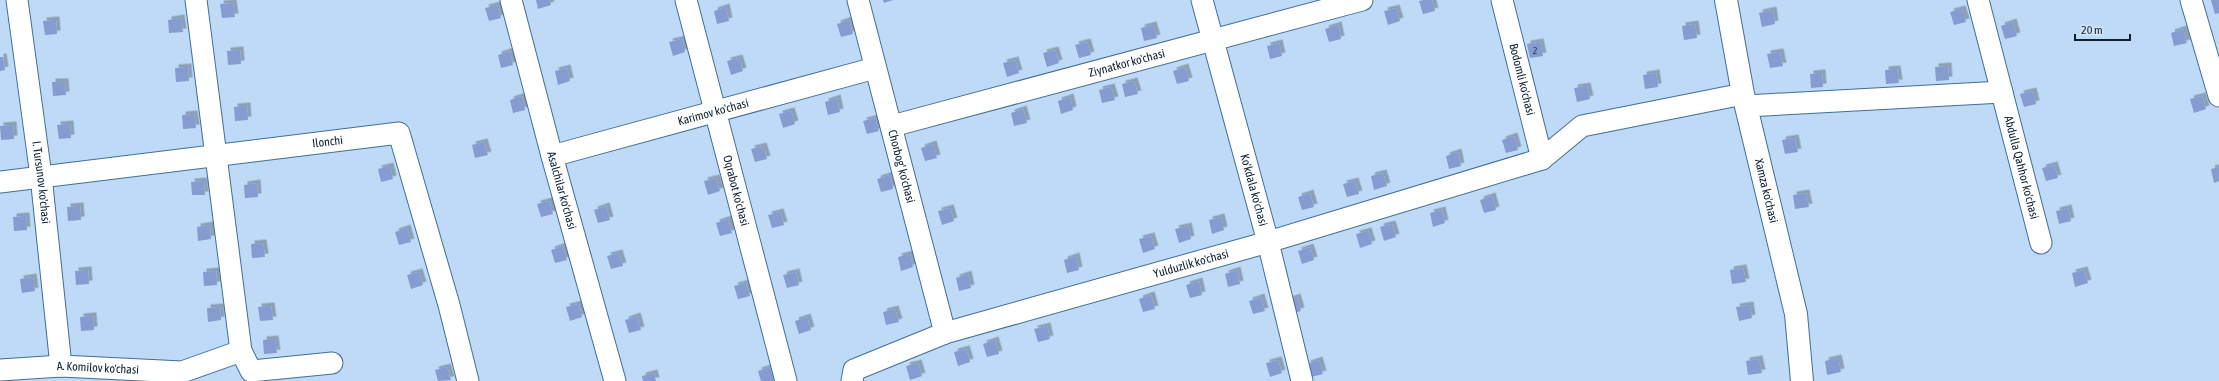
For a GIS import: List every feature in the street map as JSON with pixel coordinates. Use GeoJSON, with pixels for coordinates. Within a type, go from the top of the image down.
{"type":"FeatureCollection","features":[{"type":"Feature","properties":{"kind":"main road","name":"Xamza ko'chasi"},"geometry":{"type":"LineString","coordinates":[[1726,0],[1745,100],[1796,314],[1802,381]]}},
{"type":"Feature","properties":{"kind":"street","name":"I. Tursunov ko'chasi"},"geometry":{"type":"LineString","coordinates":[[17,0],[41,176],[61,366]]}},
{"type":"Feature","properties":{"kind":"street"},"geometry":{"type":"LineString","coordinates":[[196,0],[241,352],[251,371],[332,363]]}},
{"type":"Feature","properties":{"kind":"street","name":"Asalchilar ko'chasi"},"geometry":{"type":"LineString","coordinates":[[511,0],[552,156],[615,381]]}},
{"type":"Feature","properties":{"kind":"street","name":"Oqrabot ko'chasi"},"geometry":{"type":"LineString","coordinates":[[686,0],[786,381]]}},
{"type":"Feature","properties":{"kind":"street","name":"Chorbog' ko'chasi"},"geometry":{"type":"LineString","coordinates":[[858,0],[945,333]]}},
{"type":"Feature","properties":{"kind":"street","name":"Ko'kdala ko'chasi"},"geometry":{"type":"LineString","coordinates":[[1202,0],[1268,242],[1302,381]]}},
{"type":"Feature","properties":{"kind":"street","name":"Ziynatkor ko'chasi"},"geometry":{"type":"LineString","coordinates":[[892,126],[1362,0]]}},
{"type":"Feature","properties":{"kind":"street","name":"Bodomli ko'chasi"},"geometry":{"type":"LineString","coordinates":[[1502,0],[1542,159]]}},
{"type":"Feature","properties":{"kind":"street","name":"Abdulla Qahhor ko'chasi"},"geometry":{"type":"LineString","coordinates":[[1978,0],[2041,243]]}},
{"type":"Feature","properties":{"kind":"street"},"geometry":{"type":"LineString","coordinates":[[2191,0],[2219,96]]}},
{"type":"Feature","properties":{"kind":"street","name":"Karimov ko'chasi"},"geometry":{"type":"LineString","coordinates":[[552,156],[875,68]]}},
{"type":"Feature","properties":{"kind":"street"},"geometry":{"type":"LineString","coordinates":[[1542,159],[1582,126],[1745,100],[2002,92]]}},
{"type":"Feature","properties":{"kind":"street","name":"Ilonchi"},"geometry":{"type":"LineString","coordinates":[[0,182],[399,133],[449,305],[468,381]]}},
{"type":"Feature","properties":{"kind":"street","name":"Yulduzlik ko'chasi"},"geometry":{"type":"LineString","coordinates":[[852,381],[854,370],[945,333],[1268,242],[1542,159]]}},
{"type":"Feature","properties":{"kind":"street","name":"A. Komilov ko'chasi"},"geometry":{"type":"LineString","coordinates":[[0,370],[61,366],[182,377],[241,352]]}},
{"type":"Feature","properties":{"kind":"building"},"geometry":{"type":"Polygon","coordinates":[[[536,0],[549,0],[551,5],[538,9],[536,0]]]}},
{"type":"Feature","properties":{"kind":"building"},"geometry":{"type":"Polygon","coordinates":[[[883,0],[893,0],[884,3],[883,0]]]}},
{"type":"Feature","properties":{"kind":"building"},"geometry":{"type":"Polygon","coordinates":[[[1432,0],[1435,11],[1423,14],[1419,1],[1432,0]]]}},
{"type":"Feature","properties":{"kind":"building"},"geometry":{"type":"Polygon","coordinates":[[[2211,0],[2219,0],[2219,13],[2215,14],[2211,0]]]}},
{"type":"Feature","properties":{"kind":"building"},"geometry":{"type":"Polygon","coordinates":[[[233,3],[235,17],[222,18],[220,4],[233,3]]]}},
{"type":"Feature","properties":{"kind":"building"},"geometry":{"type":"Polygon","coordinates":[[[497,5],[501,18],[489,21],[485,8],[497,5]]]}},
{"type":"Feature","properties":{"kind":"building"},"geometry":{"type":"Polygon","coordinates":[[[726,7],[729,21],[717,24],[714,11],[726,7]]]}},
{"type":"Feature","properties":{"kind":"building"},"geometry":{"type":"Polygon","coordinates":[[[1396,8],[1400,21],[1388,25],[1384,11],[1396,8]]]}},
{"type":"Feature","properties":{"kind":"building"},"geometry":{"type":"Polygon","coordinates":[[[1962,9],[1966,22],[1954,25],[1950,12],[1962,9]]]}},
{"type":"Feature","properties":{"kind":"building"},"geometry":{"type":"Polygon","coordinates":[[[1773,10],[1775,24],[1762,27],[1759,13],[1773,10]]]}},
{"type":"Feature","properties":{"kind":"building"},"geometry":{"type":"Polygon","coordinates":[[[181,18],[183,32],[169,33],[168,20],[181,18]]]}},
{"type":"Feature","properties":{"kind":"building"},"geometry":{"type":"Polygon","coordinates":[[[56,20],[57,34],[45,35],[43,21],[56,20]]]}},
{"type":"Feature","properties":{"kind":"building"},"geometry":{"type":"Polygon","coordinates":[[[849,20],[853,34],[841,37],[837,24],[849,20]]]}},
{"type":"Feature","properties":{"kind":"building"},"geometry":{"type":"Polygon","coordinates":[[[2013,22],[2017,36],[2005,39],[2001,26],[2013,22]]]}},
{"type":"Feature","properties":{"kind":"building"},"geometry":{"type":"Polygon","coordinates":[[[1695,24],[1697,38],[1684,40],[1682,26],[1695,24]]]}},
{"type":"Feature","properties":{"kind":"building"},"geometry":{"type":"Polygon","coordinates":[[[1153,25],[1157,38],[1144,41],[1141,28],[1153,25]]]}},
{"type":"Feature","properties":{"kind":"building"},"geometry":{"type":"Polygon","coordinates":[[[1338,25],[1341,39],[1329,42],[1325,29],[1338,25]]]}},
{"type":"Feature","properties":{"kind":"building"},"geometry":{"type":"Polygon","coordinates":[[[2183,29],[2187,43],[2174,46],[2171,33],[2183,29]]]}},
{"type":"Feature","properties":{"kind":"building"},"geometry":{"type":"Polygon","coordinates":[[[682,39],[685,52],[673,56],[669,42],[682,39]]]}},
{"type":"Feature","properties":{"kind":"building"},"geometry":{"type":"Polygon","coordinates":[[[1087,42],[1091,55],[1079,58],[1075,45],[1087,42]]]}},
{"type":"Feature","properties":{"kind":"building"},"geometry":{"type":"Polygon","coordinates":[[[1540,42],[1543,56],[1530,58],[1527,44],[1540,42]]]}},
{"type":"Feature","properties":{"kind":"building"},"geometry":{"type":"Polygon","coordinates":[[[1279,43],[1282,56],[1270,59],[1267,46],[1279,43]]]}},
{"type":"Feature","properties":{"kind":"building"},"geometry":{"type":"Polygon","coordinates":[[[240,50],[241,64],[228,65],[227,51],[240,50]]]}},
{"type":"Feature","properties":{"kind":"building"},"geometry":{"type":"Polygon","coordinates":[[[1055,50],[1059,63],[1047,67],[1043,53],[1055,50]]]}},
{"type":"Feature","properties":{"kind":"building"},"geometry":{"type":"Polygon","coordinates":[[[510,51],[513,65],[501,68],[498,55],[510,51]]]}},
{"type":"Feature","properties":{"kind":"building"},"geometry":{"type":"Polygon","coordinates":[[[1780,52],[1783,66],[1770,68],[1767,54],[1780,52]]]}},
{"type":"Feature","properties":{"kind":"building"},"geometry":{"type":"Polygon","coordinates":[[[0,57],[3,57],[5,70],[0,71],[0,57]]]}},
{"type":"Feature","properties":{"kind":"building"},"geometry":{"type":"Polygon","coordinates":[[[739,58],[743,71],[731,75],[727,61],[739,58]]]}},
{"type":"Feature","properties":{"kind":"building"},"geometry":{"type":"Polygon","coordinates":[[[1015,60],[1019,73],[1007,77],[1003,63],[1015,60]]]}},
{"type":"Feature","properties":{"kind":"building"},"geometry":{"type":"Polygon","coordinates":[[[1948,66],[1949,80],[1936,81],[1935,67],[1948,66]]]}},
{"type":"Feature","properties":{"kind":"building"},"geometry":{"type":"Polygon","coordinates":[[[188,67],[189,81],[176,82],[175,68],[188,67]]]}},
{"type":"Feature","properties":{"kind":"building"},"geometry":{"type":"Polygon","coordinates":[[[1185,67],[1189,81],[1177,84],[1173,71],[1185,67]]]}},
{"type":"Feature","properties":{"kind":"building"},"geometry":{"type":"Polygon","coordinates":[[[567,68],[570,81],[558,85],[555,71],[567,68]]]}},
{"type":"Feature","properties":{"kind":"building"},"geometry":{"type":"Polygon","coordinates":[[[1897,69],[1899,83],[1886,84],[1885,70],[1897,69]]]}},
{"type":"Feature","properties":{"kind":"building"},"geometry":{"type":"Polygon","coordinates":[[[1656,73],[1658,87],[1645,89],[1643,75],[1656,73]]]}},
{"type":"Feature","properties":{"kind":"building"},"geometry":{"type":"Polygon","coordinates":[[[1822,73],[1823,87],[1811,88],[1810,74],[1822,73]]]}},
{"type":"Feature","properties":{"kind":"building"},"geometry":{"type":"Polygon","coordinates":[[[1134,81],[1138,94],[1125,97],[1122,84],[1134,81]]]}},
{"type":"Feature","properties":{"kind":"building"},"geometry":{"type":"Polygon","coordinates":[[[52,82],[65,82],[66,95],[53,96],[52,82]]]}},
{"type":"Feature","properties":{"kind":"building"},"geometry":{"type":"Polygon","coordinates":[[[1587,86],[1590,99],[1577,102],[1574,88],[1587,86]]]}},
{"type":"Feature","properties":{"kind":"building"},"geometry":{"type":"Polygon","coordinates":[[[1111,87],[1115,100],[1102,103],[1099,90],[1111,87]]]}},
{"type":"Feature","properties":{"kind":"building"},"geometry":{"type":"Polygon","coordinates":[[[2033,91],[2036,104],[2024,107],[2020,94],[2033,91]]]}},
{"type":"Feature","properties":{"kind":"building"},"geometry":{"type":"Polygon","coordinates":[[[522,96],[525,110],[513,113],[510,100],[522,96]]]}},
{"type":"Feature","properties":{"kind":"building"},"geometry":{"type":"Polygon","coordinates":[[[2202,96],[2206,109],[2194,113],[2190,99],[2202,96]]]}},
{"type":"Feature","properties":{"kind":"building"},"geometry":{"type":"Polygon","coordinates":[[[1070,97],[1073,110],[1061,114],[1058,101],[1070,97]]]}},
{"type":"Feature","properties":{"kind":"building"},"geometry":{"type":"Polygon","coordinates":[[[837,98],[840,112],[828,115],[825,102],[837,98]]]}},
{"type":"Feature","properties":{"kind":"building"},"geometry":{"type":"Polygon","coordinates":[[[247,106],[248,120],[235,121],[234,107],[247,106]]]}},
{"type":"Feature","properties":{"kind":"building"},"geometry":{"type":"Polygon","coordinates":[[[1023,109],[1027,123],[1014,126],[1011,113],[1023,109]]]}},
{"type":"Feature","properties":{"kind":"building"},"geometry":{"type":"Polygon","coordinates":[[[791,111],[795,124],[783,128],[779,114],[791,111]]]}},
{"type":"Feature","properties":{"kind":"building"},"geometry":{"type":"Polygon","coordinates":[[[194,114],[196,128],[183,129],[182,115],[194,114]]]}},
{"type":"Feature","properties":{"kind":"building"},"geometry":{"type":"Polygon","coordinates":[[[875,118],[879,131],[867,134],[863,121],[875,118]]]}},
{"type":"Feature","properties":{"kind":"building"},"geometry":{"type":"Polygon","coordinates":[[[70,124],[71,138],[59,139],[57,125],[70,124]]]}},
{"type":"Feature","properties":{"kind":"building"},"geometry":{"type":"Polygon","coordinates":[[[13,125],[14,139],[1,140],[0,126],[13,125]]]}},
{"type":"Feature","properties":{"kind":"building"},"geometry":{"type":"Polygon","coordinates":[[[1514,136],[1518,150],[1506,153],[1502,140],[1514,136]]]}},
{"type":"Feature","properties":{"kind":"building"},"geometry":{"type":"Polygon","coordinates":[[[1795,138],[1798,152],[1785,154],[1782,140],[1795,138]]]}},
{"type":"Feature","properties":{"kind":"building"},"geometry":{"type":"Polygon","coordinates":[[[484,142],[488,155],[475,158],[472,145],[484,142]]]}},
{"type":"Feature","properties":{"kind":"building"},"geometry":{"type":"Polygon","coordinates":[[[933,144],[937,158],[925,161],[921,148],[933,144]]]}},
{"type":"Feature","properties":{"kind":"building"},"geometry":{"type":"Polygon","coordinates":[[[763,146],[767,159],[755,162],[751,149],[763,146]]]}},
{"type":"Feature","properties":{"kind":"building"},"geometry":{"type":"Polygon","coordinates":[[[1458,152],[1461,166],[1449,169],[1446,156],[1458,152]]]}},
{"type":"Feature","properties":{"kind":"building"},"geometry":{"type":"Polygon","coordinates":[[[2054,165],[2058,178],[2046,181],[2042,168],[2054,165]]]}},
{"type":"Feature","properties":{"kind":"building"},"geometry":{"type":"Polygon","coordinates":[[[390,166],[393,179],[381,182],[378,169],[390,166]]]}},
{"type":"Feature","properties":{"kind":"building"},"geometry":{"type":"Polygon","coordinates":[[[2219,167],[2219,181],[2214,183],[2211,169],[2219,167]]]}},
{"type":"Feature","properties":{"kind":"building"},"geometry":{"type":"Polygon","coordinates":[[[1383,173],[1387,186],[1374,190],[1371,176],[1383,173]]]}},
{"type":"Feature","properties":{"kind":"building"},"geometry":{"type":"Polygon","coordinates":[[[890,175],[893,189],[881,192],[877,179],[890,175]]]}},
{"type":"Feature","properties":{"kind":"building"},"geometry":{"type":"Polygon","coordinates":[[[716,178],[720,191],[708,195],[704,181],[716,178]]]}},
{"type":"Feature","properties":{"kind":"building"},"geometry":{"type":"Polygon","coordinates":[[[204,181],[205,195],[192,195],[191,182],[204,181]]]}},
{"type":"Feature","properties":{"kind":"building"},"geometry":{"type":"Polygon","coordinates":[[[1355,181],[1359,194],[1347,197],[1343,184],[1355,181]]]}},
{"type":"Feature","properties":{"kind":"building"},"geometry":{"type":"Polygon","coordinates":[[[257,183],[258,197],[245,198],[244,185],[257,183]]]}},
{"type":"Feature","properties":{"kind":"building"},"geometry":{"type":"Polygon","coordinates":[[[1310,193],[1314,207],[1302,210],[1298,197],[1310,193]]]}},
{"type":"Feature","properties":{"kind":"building"},"geometry":{"type":"Polygon","coordinates":[[[1806,193],[1809,207],[1795,209],[1793,195],[1806,193]]]}},
{"type":"Feature","properties":{"kind":"building"},"geometry":{"type":"Polygon","coordinates":[[[1492,196],[1496,210],[1484,213],[1480,200],[1492,196]]]}},
{"type":"Feature","properties":{"kind":"building"},"geometry":{"type":"Polygon","coordinates":[[[549,201],[553,214],[541,217],[537,204],[549,201]]]}},
{"type":"Feature","properties":{"kind":"building"},"geometry":{"type":"Polygon","coordinates":[[[80,206],[81,220],[68,221],[67,207],[80,206]]]}},
{"type":"Feature","properties":{"kind":"building"},"geometry":{"type":"Polygon","coordinates":[[[606,206],[610,220],[598,223],[594,210],[606,206]]]}},
{"type":"Feature","properties":{"kind":"building"},"geometry":{"type":"Polygon","coordinates":[[[950,208],[954,221],[942,225],[938,211],[950,208]]]}},
{"type":"Feature","properties":{"kind":"building"},"geometry":{"type":"Polygon","coordinates":[[[2068,208],[2071,221],[2059,224],[2056,211],[2068,208]]]}},
{"type":"Feature","properties":{"kind":"building"},"geometry":{"type":"Polygon","coordinates":[[[1442,210],[1445,223],[1433,227],[1430,213],[1442,210]]]}},
{"type":"Feature","properties":{"kind":"building"},"geometry":{"type":"Polygon","coordinates":[[[780,212],[784,225],[772,228],[768,215],[780,212]]]}},
{"type":"Feature","properties":{"kind":"building"},"geometry":{"type":"Polygon","coordinates":[[[26,216],[27,230],[14,231],[13,217],[26,216]]]}},
{"type":"Feature","properties":{"kind":"building"},"geometry":{"type":"Polygon","coordinates":[[[1221,217],[1224,230],[1212,234],[1209,220],[1221,217]]]}},
{"type":"Feature","properties":{"kind":"building"},"geometry":{"type":"Polygon","coordinates":[[[728,219],[732,233],[720,236],[716,223],[728,219]]]}},
{"type":"Feature","properties":{"kind":"building"},"geometry":{"type":"Polygon","coordinates":[[[1392,224],[1396,237],[1384,241],[1380,227],[1392,224]]]}},
{"type":"Feature","properties":{"kind":"building"},"geometry":{"type":"Polygon","coordinates":[[[210,225],[211,239],[198,241],[197,227],[210,225]]]}},
{"type":"Feature","properties":{"kind":"building"},"geometry":{"type":"Polygon","coordinates":[[[1188,226],[1191,239],[1179,243],[1175,229],[1188,226]]]}},
{"type":"Feature","properties":{"kind":"building"},"geometry":{"type":"Polygon","coordinates":[[[407,228],[411,242],[399,245],[395,232],[407,228]]]}},
{"type":"Feature","properties":{"kind":"building"},"geometry":{"type":"Polygon","coordinates":[[[1368,231],[1372,244],[1360,248],[1356,234],[1368,231]]]}},
{"type":"Feature","properties":{"kind":"building"},"geometry":{"type":"Polygon","coordinates":[[[1151,236],[1155,249],[1143,253],[1139,239],[1151,236]]]}},
{"type":"Feature","properties":{"kind":"building"},"geometry":{"type":"Polygon","coordinates":[[[263,243],[265,257],[252,258],[251,244],[263,243]]]}},
{"type":"Feature","properties":{"kind":"building"},"geometry":{"type":"Polygon","coordinates":[[[563,246],[567,260],[555,263],[551,250],[563,246]]]}},
{"type":"Feature","properties":{"kind":"building"},"geometry":{"type":"Polygon","coordinates":[[[1310,247],[1314,260],[1302,264],[1298,251],[1310,247]]]}},
{"type":"Feature","properties":{"kind":"building"},"geometry":{"type":"Polygon","coordinates":[[[619,253],[623,266],[611,269],[607,256],[619,253]]]}},
{"type":"Feature","properties":{"kind":"building"},"geometry":{"type":"Polygon","coordinates":[[[910,254],[913,267],[901,271],[898,257],[910,254]]]}},
{"type":"Feature","properties":{"kind":"building"},"geometry":{"type":"Polygon","coordinates":[[[1076,256],[1079,270],[1067,273],[1064,260],[1076,256]]]}},
{"type":"Feature","properties":{"kind":"building"},"geometry":{"type":"Polygon","coordinates":[[[1743,268],[1746,282],[1732,284],[1730,270],[1743,268]]]}},
{"type":"Feature","properties":{"kind":"building"},"geometry":{"type":"Polygon","coordinates":[[[88,270],[89,284],[76,285],[75,271],[88,270]]]}},
{"type":"Feature","properties":{"kind":"building"},"geometry":{"type":"Polygon","coordinates":[[[1237,270],[1240,284],[1228,287],[1225,274],[1237,270]]]}},
{"type":"Feature","properties":{"kind":"building"},"geometry":{"type":"Polygon","coordinates":[[[2084,270],[2088,283],[2075,287],[2072,273],[2084,270]]]}},
{"type":"Feature","properties":{"kind":"building"},"geometry":{"type":"Polygon","coordinates":[[[216,271],[217,285],[204,286],[203,272],[216,271]]]}},
{"type":"Feature","properties":{"kind":"building"},"geometry":{"type":"Polygon","coordinates":[[[419,272],[423,285],[411,289],[407,275],[419,272]]]}},
{"type":"Feature","properties":{"kind":"building"},"geometry":{"type":"Polygon","coordinates":[[[796,272],[799,285],[787,288],[783,275],[796,272]]]}},
{"type":"Feature","properties":{"kind":"building"},"geometry":{"type":"Polygon","coordinates":[[[968,274],[971,288],[959,291],[956,278],[968,274]]]}},
{"type":"Feature","properties":{"kind":"building"},"geometry":{"type":"Polygon","coordinates":[[[33,277],[35,291],[22,293],[20,279],[33,277]]]}},
{"type":"Feature","properties":{"kind":"building"},"geometry":{"type":"Polygon","coordinates":[[[1199,281],[1202,295],[1190,298],[1186,285],[1199,281]]]}},
{"type":"Feature","properties":{"kind":"building"},"geometry":{"type":"Polygon","coordinates":[[[746,283],[750,296],[738,299],[734,286],[746,283]]]}},
{"type":"Feature","properties":{"kind":"building"},"geometry":{"type":"Polygon","coordinates":[[[1151,295],[1155,309],[1143,312],[1139,299],[1151,295]]]}},
{"type":"Feature","properties":{"kind":"building"},"geometry":{"type":"Polygon","coordinates":[[[1261,297],[1265,311],[1253,314],[1249,301],[1261,297]]]}},
{"type":"Feature","properties":{"kind":"building"},"geometry":{"type":"Polygon","coordinates":[[[1297,297],[1301,311],[1289,314],[1285,301],[1297,297]]]}},
{"type":"Feature","properties":{"kind":"building"},"geometry":{"type":"Polygon","coordinates":[[[579,304],[582,317],[570,321],[566,307],[579,304]]]}},
{"type":"Feature","properties":{"kind":"building"},"geometry":{"type":"Polygon","coordinates":[[[1750,305],[1752,318],[1739,321],[1736,307],[1750,305]]]}},
{"type":"Feature","properties":{"kind":"building"},"geometry":{"type":"Polygon","coordinates":[[[271,306],[273,320],[260,321],[258,307],[271,306]]]}},
{"type":"Feature","properties":{"kind":"building"},"geometry":{"type":"Polygon","coordinates":[[[220,307],[221,320],[208,322],[207,308],[220,307]]]}},
{"type":"Feature","properties":{"kind":"building"},"geometry":{"type":"Polygon","coordinates":[[[895,309],[899,322],[886,325],[883,312],[895,309]]]}},
{"type":"Feature","properties":{"kind":"building"},"geometry":{"type":"Polygon","coordinates":[[[93,316],[94,330],[81,331],[80,317],[93,316]]]}},
{"type":"Feature","properties":{"kind":"building"},"geometry":{"type":"Polygon","coordinates":[[[637,316],[641,330],[629,333],[625,320],[637,316]]]}},
{"type":"Feature","properties":{"kind":"building"},"geometry":{"type":"Polygon","coordinates":[[[807,317],[811,330],[799,334],[795,321],[807,317]]]}},
{"type":"Feature","properties":{"kind":"building"},"geometry":{"type":"Polygon","coordinates":[[[1047,326],[1050,339],[1038,342],[1034,329],[1047,326]]]}},
{"type":"Feature","properties":{"kind":"building"},"geometry":{"type":"Polygon","coordinates":[[[275,339],[277,353],[264,354],[263,340],[275,339]]]}},
{"type":"Feature","properties":{"kind":"building"},"geometry":{"type":"Polygon","coordinates":[[[995,340],[999,354],[987,357],[983,344],[995,340]]]}},
{"type":"Feature","properties":{"kind":"building"},"geometry":{"type":"Polygon","coordinates":[[[966,349],[970,362],[958,366],[954,352],[966,349]]]}},
{"type":"Feature","properties":{"kind":"building"},"geometry":{"type":"Polygon","coordinates":[[[1838,358],[1841,372],[1827,375],[1825,361],[1838,358]]]}},
{"type":"Feature","properties":{"kind":"building"},"geometry":{"type":"Polygon","coordinates":[[[1759,359],[1762,373],[1748,375],[1746,361],[1759,359]]]}},
{"type":"Feature","properties":{"kind":"building"},"geometry":{"type":"Polygon","coordinates":[[[1278,360],[1282,373],[1270,377],[1266,363],[1278,360]]]}},
{"type":"Feature","properties":{"kind":"building"},"geometry":{"type":"Polygon","coordinates":[[[1319,360],[1323,374],[1311,377],[1307,364],[1319,360]]]}},
{"type":"Feature","properties":{"kind":"building"},"geometry":{"type":"Polygon","coordinates":[[[918,363],[922,376],[910,380],[906,366],[918,363]]]}},
{"type":"Feature","properties":{"kind":"building"},"geometry":{"type":"Polygon","coordinates":[[[447,367],[451,380],[438,381],[435,370],[447,367]]]}},
{"type":"Feature","properties":{"kind":"building"},"geometry":{"type":"Polygon","coordinates":[[[770,367],[774,381],[761,381],[758,371],[770,367]]]}},
{"type":"Feature","properties":{"kind":"building"},"geometry":{"type":"Polygon","coordinates":[[[654,373],[656,381],[643,381],[642,376],[654,373]]]}}]}
